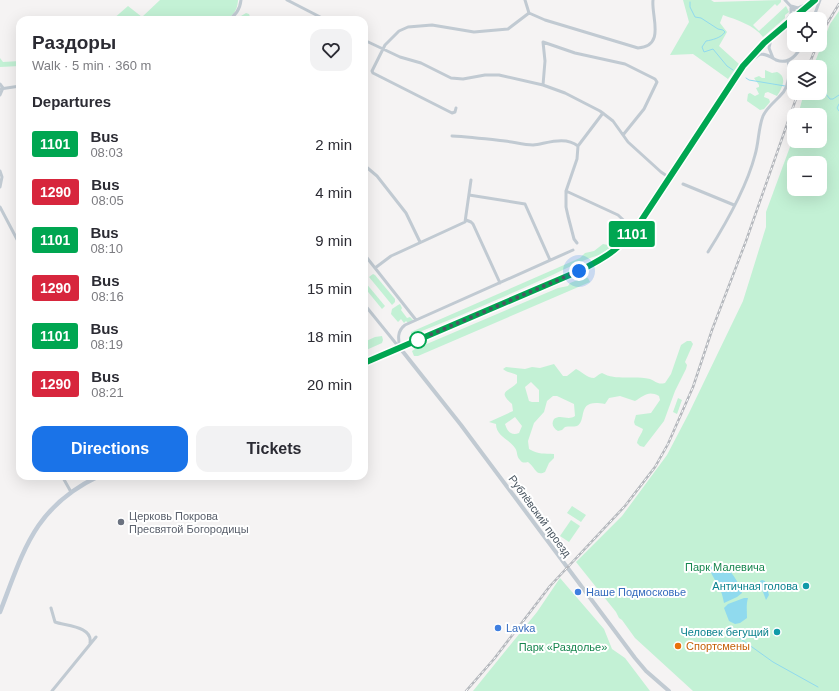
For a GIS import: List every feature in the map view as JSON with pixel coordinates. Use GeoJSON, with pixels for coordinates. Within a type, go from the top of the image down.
{"type":"FeatureCollection","features":[{"type":"Feature","properties":{"kind":"main road"},"geometry":{"type":"LineString","coordinates":[[800,12],[815,0]]}},
{"type":"Feature","properties":{"kind":"main road"},"geometry":{"type":"LineString","coordinates":[[368,361],[589,266],[617,249],[634,230],[670,178],[743,66],[757,49],[787,23]]}},
{"type":"Feature","properties":{"kind":"main road"},"geometry":{"type":"LineString","coordinates":[[0,612],[16,570],[33,533],[47,514],[71,492],[92,480]]}},
{"type":"Feature","properties":{"kind":"street"},"geometry":{"type":"LineString","coordinates":[[234,16],[241,5],[241,0]]}},
{"type":"Feature","properties":{"kind":"street"},"geometry":{"type":"LineString","coordinates":[[287,0],[318,16]]}},
{"type":"Feature","properties":{"kind":"street"},"geometry":{"type":"LineString","coordinates":[[525,0],[529,14]]}},
{"type":"Feature","properties":{"kind":"street"},"geometry":{"type":"LineString","coordinates":[[529,14],[638,48],[645,47],[651,42],[655,33],[656,23],[653,0]]}},
{"type":"Feature","properties":{"kind":"street"},"geometry":{"type":"LineString","coordinates":[[785,0],[796,12]]}},
{"type":"Feature","properties":{"kind":"street"},"geometry":{"type":"LineString","coordinates":[[791,6],[802,7],[815,0]]}},
{"type":"Feature","properties":{"kind":"street"},"geometry":{"type":"LineString","coordinates":[[815,12],[820,0]]}},
{"type":"Feature","properties":{"kind":"street"},"geometry":{"type":"LineString","coordinates":[[779,30],[789,18],[791,6]]}},
{"type":"Feature","properties":{"kind":"street"},"geometry":{"type":"LineString","coordinates":[[456,108],[455,112],[452,113],[373,73],[372,70],[382,49],[399,31],[408,27],[432,25],[474,32],[508,29],[529,14]]}},
{"type":"Feature","properties":{"kind":"street"},"geometry":{"type":"LineString","coordinates":[[771,37],[769,48],[772,58]]}},
{"type":"Feature","properties":{"kind":"street"},"geometry":{"type":"LineString","coordinates":[[368,42],[400,58],[421,63],[451,78],[463,79],[485,75],[499,75],[543,85],[565,93],[603,113],[616,124],[628,142],[661,172],[670,178]]}},
{"type":"Feature","properties":{"kind":"street"},"geometry":{"type":"LineString","coordinates":[[543,85],[545,62],[543,42],[575,53],[625,64],[655,79],[657,82],[644,109],[623,135]]}},
{"type":"Feature","properties":{"kind":"street"},"geometry":{"type":"LineString","coordinates":[[788,60],[793,58],[798,52]]}},
{"type":"Feature","properties":{"kind":"street"},"geometry":{"type":"LineString","coordinates":[[743,66],[760,54],[765,54],[780,61],[787,60]]}},
{"type":"Feature","properties":{"kind":"street"},"geometry":{"type":"LineString","coordinates":[[0,84],[2,88],[0,95]]}},
{"type":"Feature","properties":{"kind":"street"},"geometry":{"type":"LineString","coordinates":[[2,88],[16,86]]}},
{"type":"Feature","properties":{"kind":"street"},"geometry":{"type":"LineString","coordinates":[[708,252],[721,231],[749,174],[755,157],[763,118],[768,109],[784,93],[787,86]]}},
{"type":"Feature","properties":{"kind":"street"},"geometry":{"type":"LineString","coordinates":[[577,243],[574,239],[566,207],[566,191],[578,159],[578,146],[603,113]]}},
{"type":"Feature","properties":{"kind":"street"},"geometry":{"type":"LineString","coordinates":[[452,136],[525,145],[550,141],[568,141],[578,146]]}},
{"type":"Feature","properties":{"kind":"street"},"geometry":{"type":"LineString","coordinates":[[368,168],[377,176],[406,213],[420,242]]}},
{"type":"Feature","properties":{"kind":"street"},"geometry":{"type":"LineString","coordinates":[[0,171],[2,178],[0,187]]}},
{"type":"Feature","properties":{"kind":"street"},"geometry":{"type":"LineString","coordinates":[[375,268],[391,256],[463,223],[466,220],[471,180]]}},
{"type":"Feature","properties":{"kind":"street"},"geometry":{"type":"LineString","coordinates":[[683,184],[734,205]]}},
{"type":"Feature","properties":{"kind":"street"},"geometry":{"type":"LineString","coordinates":[[566,191],[618,215],[634,230]]}},
{"type":"Feature","properties":{"kind":"street"},"geometry":{"type":"LineString","coordinates":[[469,195],[525,204],[550,260]]}},
{"type":"Feature","properties":{"kind":"street"},"geometry":{"type":"LineString","coordinates":[[0,207],[16,237]]}},
{"type":"Feature","properties":{"kind":"street"},"geometry":{"type":"LineString","coordinates":[[466,220],[473,224],[500,283]]}},
{"type":"Feature","properties":{"kind":"street"},"geometry":{"type":"LineString","coordinates":[[400,348],[398,337],[399,331],[405,326],[573,250]]}},
{"type":"Feature","properties":{"kind":"street"},"geometry":{"type":"LineString","coordinates":[[368,259],[416,320]]}},
{"type":"Feature","properties":{"kind":"street"},"geometry":{"type":"LineString","coordinates":[[368,309],[400,348]]}},
{"type":"Feature","properties":{"kind":"street","name":"Рублёвский проезд"},"geometry":{"type":"LineString","coordinates":[[400,348],[465,431],[635,658],[646,671],[669,691]]}},
{"type":"Feature","properties":{"kind":"street"},"geometry":{"type":"LineString","coordinates":[[64,480],[71,492]]}},
{"type":"Feature","properties":{"kind":"street"},"geometry":{"type":"LineString","coordinates":[[51,608],[55,622],[76,627],[88,634],[91,639],[90,645]]}},
{"type":"Feature","properties":{"kind":"street"},"geometry":{"type":"LineString","coordinates":[[52,691],[96,637]]}},
{"type":"Feature","properties":{"kind":"green space"},"geometry":{"type":"Polygon","coordinates":[[[160,0],[238,0],[237,8],[230,16],[143,16],[160,0]]]}},
{"type":"Feature","properties":{"kind":"green space"},"geometry":{"type":"Polygon","coordinates":[[[683,0],[711,0],[714,2],[781,0],[777,6],[775,4],[753,25],[759,31],[786,6],[789,12],[785,15],[785,18],[763,37],[750,26],[723,15],[720,23],[727,32],[719,46],[739,64],[728,79],[693,54],[670,55],[689,22],[683,0]]]}},
{"type":"Feature","properties":{"kind":"green space"},"geometry":{"type":"Polygon","coordinates":[[[128,6],[141,16],[117,16],[128,6]]]}},
{"type":"Feature","properties":{"kind":"green space","name":"Парк Малевича"},"geometry":{"type":"Polygon","coordinates":[[[839,11],[839,691],[693,691],[635,638],[576,562],[622,516],[667,455],[689,413],[743,301],[766,227],[766,212],[790,148],[827,148],[827,108],[800,108],[802,100],[827,100],[827,60],[816,60],[819,52],[827,52],[827,32],[830,24],[839,11]]]}},
{"type":"Feature","properties":{"kind":"green space"},"geometry":{"type":"Polygon","coordinates":[[[246,13],[250,16],[241,16],[246,13]]]}},
{"type":"Feature","properties":{"kind":"green space"},"geometry":{"type":"Polygon","coordinates":[[[0,58],[3,62],[16,61],[16,66],[0,67],[0,58]]]}},
{"type":"Feature","properties":{"kind":"green space"},"geometry":{"type":"Polygon","coordinates":[[[765,70],[780,74],[783,83],[777,96],[768,92],[765,93],[764,97],[769,99],[770,102],[764,109],[760,110],[747,101],[748,94],[750,93],[755,96],[759,94],[756,88],[759,87],[759,85],[754,78],[759,76],[765,78],[765,70]]]}},
{"type":"Feature","properties":{"kind":"green space"},"geometry":{"type":"Polygon","coordinates":[[[603,244],[608,245],[610,248],[599,255],[460,315],[412,335],[411,334],[411,332],[580,258],[585,253],[594,251],[603,244]]]}},
{"type":"Feature","properties":{"kind":"green space"},"geometry":{"type":"Polygon","coordinates":[[[373,274],[395,299],[395,302],[392,305],[369,277],[373,274]]]}},
{"type":"Feature","properties":{"kind":"green space"},"geometry":{"type":"Polygon","coordinates":[[[585,277],[588,278],[590,282],[418,356],[414,356],[412,351],[415,349],[558,288],[568,286],[570,283],[585,277]]]}},
{"type":"Feature","properties":{"kind":"green space"},"geometry":{"type":"Polygon","coordinates":[[[368,286],[385,306],[382,309],[368,292],[368,286]]]}},
{"type":"Feature","properties":{"kind":"green space"},"geometry":{"type":"Polygon","coordinates":[[[400,304],[402,308],[401,310],[407,318],[410,317],[413,320],[408,323],[406,321],[404,323],[401,319],[398,322],[391,314],[392,309],[400,304]]]}},
{"type":"Feature","properties":{"kind":"green space"},"geometry":{"type":"Polygon","coordinates":[[[382,336],[382,343],[368,349],[368,340],[382,336]]]}},
{"type":"Feature","properties":{"kind":"green space"},"geometry":{"type":"Polygon","coordinates":[[[687,341],[691,341],[693,344],[685,362],[687,365],[686,369],[675,391],[664,421],[644,447],[637,443],[643,429],[635,425],[634,422],[636,415],[651,413],[660,400],[659,396],[655,394],[646,394],[635,401],[620,396],[609,398],[605,404],[590,404],[584,410],[582,419],[577,426],[565,427],[558,431],[553,426],[554,419],[559,417],[570,418],[575,416],[574,404],[557,396],[553,396],[547,401],[544,412],[534,423],[528,441],[529,449],[533,451],[554,454],[554,458],[549,463],[545,472],[542,473],[538,472],[528,462],[521,461],[515,448],[498,432],[496,424],[489,422],[513,411],[512,404],[505,394],[517,383],[517,375],[503,369],[506,367],[525,369],[532,367],[540,368],[554,364],[563,376],[567,376],[576,369],[591,378],[594,378],[602,373],[613,377],[644,378],[658,383],[665,383],[671,374],[681,345],[687,341]],[[531,382],[525,387],[529,401],[539,402],[539,390],[531,382]],[[515,417],[505,424],[508,431],[516,434],[519,433],[522,426],[515,417]]]}},
{"type":"Feature","properties":{"kind":"green space"},"geometry":{"type":"Polygon","coordinates":[[[678,398],[682,400],[677,414],[673,412],[678,398]]]}},
{"type":"Feature","properties":{"kind":"green space"},"geometry":{"type":"Polygon","coordinates":[[[572,506],[586,515],[581,522],[567,513],[572,506]]]}},
{"type":"Feature","properties":{"kind":"green space"},"geometry":{"type":"Polygon","coordinates":[[[571,520],[580,526],[569,542],[560,536],[571,520]]]}},
{"type":"Feature","properties":{"kind":"green space","name":"Парк «Раздолье»"},"geometry":{"type":"Polygon","coordinates":[[[560,578],[604,629],[612,649],[625,658],[650,691],[473,691],[537,612],[560,578]]]}},
{"type":"Feature","properties":{"kind":"water"},"geometry":{"type":"Polygon","coordinates":[[[722,565],[734,577],[742,593],[724,603],[720,588],[709,568],[709,566],[722,565]]]}},
{"type":"Feature","properties":{"kind":"water"},"geometry":{"type":"Polygon","coordinates":[[[760,581],[765,581],[769,595],[766,600],[760,584],[760,581]]]}},
{"type":"Feature","properties":{"kind":"water"},"geometry":{"type":"Polygon","coordinates":[[[748,598],[747,618],[740,623],[735,624],[729,621],[724,608],[728,604],[748,598]]]}},
{"type":"Feature","properties":{"kind":"waterway"},"geometry":{"type":"LineString","coordinates":[[690,2],[690,7],[695,17],[701,18],[725,32],[719,37],[706,41],[702,47],[704,52],[713,49],[727,66],[733,70]]}},
{"type":"Feature","properties":{"kind":"waterway"},"geometry":{"type":"LineString","coordinates":[[746,78],[749,80],[785,86]]}},
{"type":"Feature","properties":{"kind":"waterway"},"geometry":{"type":"LineString","coordinates":[[827,95],[830,99],[833,99],[839,95]]}},
{"type":"Feature","properties":{"kind":"waterway"},"geometry":{"type":"LineString","coordinates":[[839,104],[837,108],[839,111]]}},
{"type":"Feature","properties":{"kind":"waterway"},"geometry":{"type":"LineString","coordinates":[[738,637],[773,662],[818,687]]}},
{"type":"Feature","properties":{"kind":"railway"},"geometry":{"type":"LineString","coordinates":[[827,24],[839,4]]}},
{"type":"Feature","properties":{"kind":"railway"},"geometry":{"type":"LineString","coordinates":[[811,60],[814,52]]}},
{"type":"Feature","properties":{"kind":"railway"},"geometry":{"type":"LineString","coordinates":[[466,691],[494,659],[550,586],[625,506],[655,467],[668,444],[693,387],[712,330],[746,241],[796,100]]}},
{"type":"Feature","properties":{"kind":"bus line","name":"1101"},"geometry":{"type":"LineString","coordinates":[[368,361],[579,271],[608,256],[621,246],[641,221],[743,66],[757,49],[815,0]]}},
{"type":"Feature","properties":{"kind":"place","name":"Церковь Покрова Пресвятой Богородицы"},"geometry":{"type":"Point","coordinates":[121,522]}},
{"type":"Feature","properties":{"kind":"place","name":"Античная голова"},"geometry":{"type":"Point","coordinates":[806,586]}},
{"type":"Feature","properties":{"kind":"place","name":"Наше Подмосковье"},"geometry":{"type":"Point","coordinates":[578,592]}},
{"type":"Feature","properties":{"kind":"place","name":"Lavka"},"geometry":{"type":"Point","coordinates":[498,628]}},
{"type":"Feature","properties":{"kind":"place","name":"Человек бегущий"},"geometry":{"type":"Point","coordinates":[777,632]}},
{"type":"Feature","properties":{"kind":"place","name":"Спортсмены"},"geometry":{"type":"Point","coordinates":[678,646]}},
{"type":"Feature","properties":{"kind":"route"},"geometry":{"type":"LineString","coordinates":[[418,340],[579,271]]}}]}
